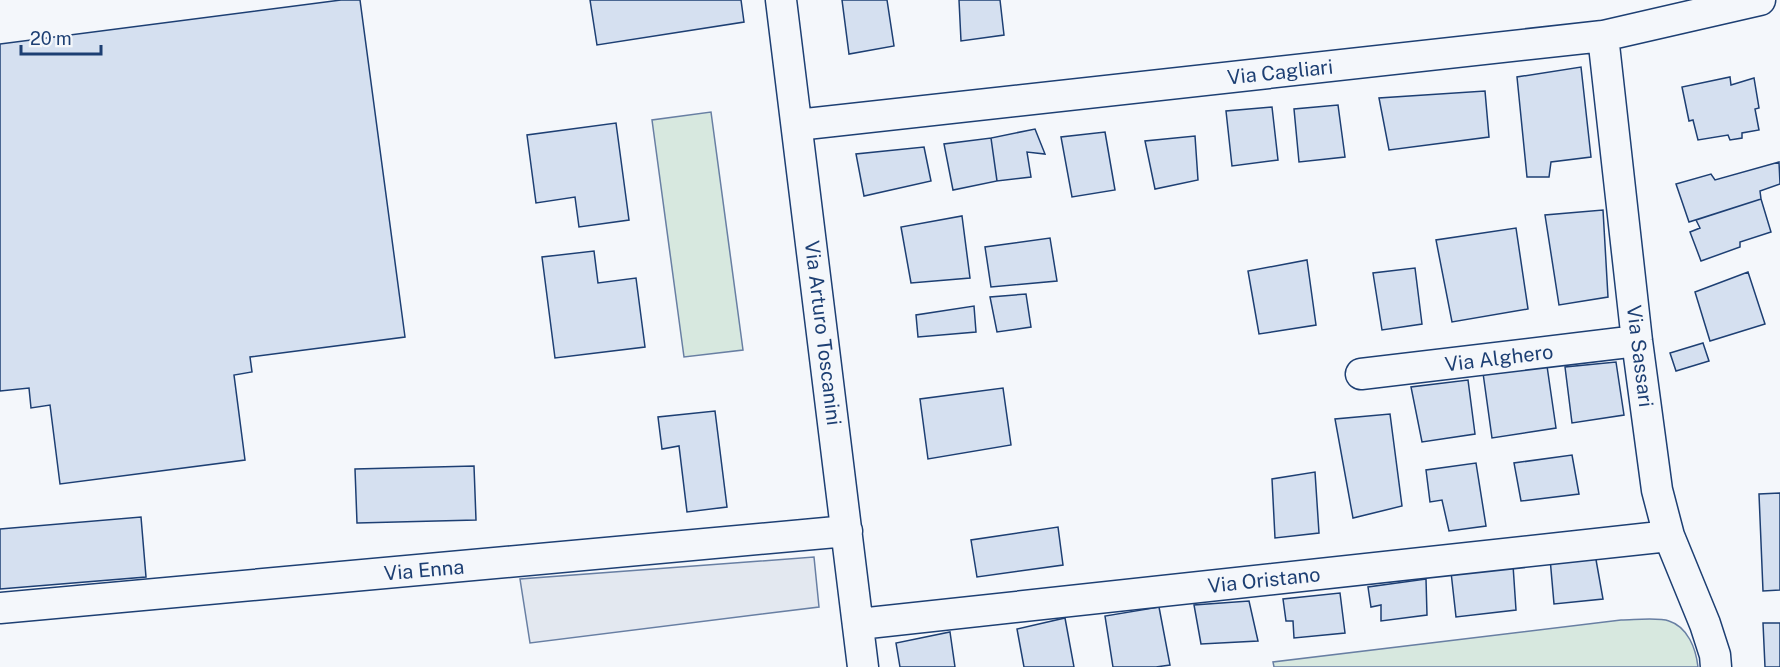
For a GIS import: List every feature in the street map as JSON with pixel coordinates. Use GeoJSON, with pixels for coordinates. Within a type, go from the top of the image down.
{"type":"FeatureCollection","features":[{"type":"Feature","properties":{"kind":"street","name":"Via Arturo Toscanini"},"geometry":{"type":"LineString","coordinates":[[781,0],[863,667]]}},
{"type":"Feature","properties":{"kind":"street","name":"Via Cagliari"},"geometry":{"type":"LineString","coordinates":[[797,125],[1603,36],[1760,0]]}},
{"type":"Feature","properties":{"kind":"street","name":"Via Sassari"},"geometry":{"type":"LineString","coordinates":[[1603,36],[1637,341],[1657,490],[1669,536],[1705,624],[1716,667]]}},
{"type":"Feature","properties":{"kind":"street","name":"Via Alghero"},"geometry":{"type":"LineString","coordinates":[[1361,374],[1637,341]]}},
{"type":"Feature","properties":{"kind":"street","name":"Via Enna"},"geometry":{"type":"LineString","coordinates":[[0,608],[847,531]]}},
{"type":"Feature","properties":{"kind":"street","name":"Via Oristano"},"geometry":{"type":"LineString","coordinates":[[859,624],[1669,536]]}},
{"type":"Feature","properties":{"kind":"shaded area"},"geometry":{"type":"Polygon","coordinates":[[[711,112],[743,350],[684,357],[652,120],[711,112]]]}},
{"type":"Feature","properties":{"kind":"shaded area"},"geometry":{"type":"Polygon","coordinates":[[[814,557],[819,607],[530,643],[520,579],[814,557]]]}},
{"type":"Feature","properties":{"kind":"shaded area"},"geometry":{"type":"Polygon","coordinates":[[[1659,619],[1676,624],[1690,640],[1698,667],[1274,667],[1273,662],[1621,620],[1659,619]]]}},
{"type":"Feature","properties":{"kind":"building"},"geometry":{"type":"Polygon","coordinates":[[[341,0],[360,0],[405,337],[250,357],[252,372],[234,375],[245,460],[60,484],[50,405],[31,408],[29,388],[0,391],[0,44],[341,0]]]}},
{"type":"Feature","properties":{"kind":"building"},"geometry":{"type":"Polygon","coordinates":[[[590,0],[741,0],[744,22],[597,45],[590,0]]]}},
{"type":"Feature","properties":{"kind":"building"},"geometry":{"type":"Polygon","coordinates":[[[842,0],[887,0],[894,46],[849,54],[842,0]]]}},
{"type":"Feature","properties":{"kind":"building"},"geometry":{"type":"Polygon","coordinates":[[[959,0],[1000,0],[1004,35],[961,41],[959,0]]]}},
{"type":"Feature","properties":{"kind":"building"},"geometry":{"type":"Polygon","coordinates":[[[1581,67],[1591,157],[1551,162],[1549,177],[1527,177],[1517,77],[1581,67]]]}},
{"type":"Feature","properties":{"kind":"building"},"geometry":{"type":"Polygon","coordinates":[[[1730,77],[1731,85],[1754,78],[1759,108],[1755,109],[1759,130],[1742,133],[1742,138],[1730,140],[1728,135],[1698,140],[1693,120],[1689,121],[1682,87],[1730,77]]]}},
{"type":"Feature","properties":{"kind":"building"},"geometry":{"type":"Polygon","coordinates":[[[1485,91],[1489,137],[1389,150],[1379,98],[1485,91]]]}},
{"type":"Feature","properties":{"kind":"building"},"geometry":{"type":"Polygon","coordinates":[[[1338,105],[1345,157],[1299,162],[1294,109],[1338,105]]]}},
{"type":"Feature","properties":{"kind":"building"},"geometry":{"type":"Polygon","coordinates":[[[1272,107],[1278,160],[1232,166],[1226,111],[1272,107]]]}},
{"type":"Feature","properties":{"kind":"building"},"geometry":{"type":"Polygon","coordinates":[[[616,123],[629,220],[579,227],[575,197],[536,203],[527,135],[616,123]]]}},
{"type":"Feature","properties":{"kind":"building"},"geometry":{"type":"Polygon","coordinates":[[[1035,129],[1045,154],[1027,152],[1031,177],[997,181],[991,138],[1035,129]]]}},
{"type":"Feature","properties":{"kind":"building"},"geometry":{"type":"Polygon","coordinates":[[[1105,132],[1115,190],[1072,197],[1061,137],[1105,132]]]}},
{"type":"Feature","properties":{"kind":"building"},"geometry":{"type":"Polygon","coordinates":[[[1195,136],[1198,180],[1155,189],[1145,141],[1195,136]]]}},
{"type":"Feature","properties":{"kind":"building"},"geometry":{"type":"Polygon","coordinates":[[[991,138],[997,181],[953,190],[944,144],[991,138]]]}},
{"type":"Feature","properties":{"kind":"building"},"geometry":{"type":"Polygon","coordinates":[[[924,147],[931,181],[864,196],[856,154],[924,147]]]}},
{"type":"Feature","properties":{"kind":"building"},"geometry":{"type":"Polygon","coordinates":[[[1779,162],[1780,184],[1760,191],[1761,199],[1689,222],[1676,184],[1711,174],[1715,180],[1779,162]]]}},
{"type":"Feature","properties":{"kind":"building"},"geometry":{"type":"Polygon","coordinates":[[[1761,199],[1771,232],[1740,242],[1740,247],[1701,261],[1690,232],[1700,228],[1696,220],[1761,199]]]}},
{"type":"Feature","properties":{"kind":"building"},"geometry":{"type":"Polygon","coordinates":[[[1603,210],[1608,297],[1559,305],[1545,215],[1603,210]]]}},
{"type":"Feature","properties":{"kind":"building"},"geometry":{"type":"Polygon","coordinates":[[[962,216],[970,278],[911,283],[901,227],[962,216]]]}},
{"type":"Feature","properties":{"kind":"building"},"geometry":{"type":"Polygon","coordinates":[[[1516,228],[1528,309],[1452,322],[1436,240],[1516,228]]]}},
{"type":"Feature","properties":{"kind":"building"},"geometry":{"type":"Polygon","coordinates":[[[1050,238],[1057,281],[991,287],[985,247],[1050,238]]]}},
{"type":"Feature","properties":{"kind":"building"},"geometry":{"type":"Polygon","coordinates":[[[594,251],[598,283],[636,278],[645,347],[555,358],[542,257],[594,251]]]}},
{"type":"Feature","properties":{"kind":"building"},"geometry":{"type":"Polygon","coordinates":[[[1307,260],[1316,325],[1259,334],[1248,271],[1307,260]]]}},
{"type":"Feature","properties":{"kind":"building"},"geometry":{"type":"Polygon","coordinates":[[[1415,268],[1422,324],[1382,330],[1373,273],[1415,268]]]}},
{"type":"Feature","properties":{"kind":"building"},"geometry":{"type":"Polygon","coordinates":[[[1748,272],[1765,324],[1710,341],[1695,292],[1748,272]]]}},
{"type":"Feature","properties":{"kind":"building"},"geometry":{"type":"Polygon","coordinates":[[[1026,294],[1031,327],[997,332],[990,297],[1026,294]]]}},
{"type":"Feature","properties":{"kind":"building"},"geometry":{"type":"Polygon","coordinates":[[[974,306],[976,332],[918,337],[916,315],[974,306]]]}},
{"type":"Feature","properties":{"kind":"building"},"geometry":{"type":"Polygon","coordinates":[[[1703,343],[1709,361],[1676,371],[1670,353],[1703,343]]]}},
{"type":"Feature","properties":{"kind":"building"},"geometry":{"type":"Polygon","coordinates":[[[1616,362],[1624,415],[1572,423],[1565,367],[1616,362]]]}},
{"type":"Feature","properties":{"kind":"building"},"geometry":{"type":"Polygon","coordinates":[[[1547,366],[1556,428],[1492,438],[1483,373],[1547,366]]]}},
{"type":"Feature","properties":{"kind":"building"},"geometry":{"type":"Polygon","coordinates":[[[1468,380],[1475,434],[1422,442],[1411,387],[1468,380]]]}},
{"type":"Feature","properties":{"kind":"building"},"geometry":{"type":"Polygon","coordinates":[[[1003,388],[1011,445],[928,459],[920,399],[1003,388]]]}},
{"type":"Feature","properties":{"kind":"building"},"geometry":{"type":"Polygon","coordinates":[[[715,411],[727,507],[687,512],[679,446],[662,449],[658,417],[715,411]]]}},
{"type":"Feature","properties":{"kind":"building"},"geometry":{"type":"Polygon","coordinates":[[[1390,414],[1402,506],[1353,518],[1335,419],[1390,414]]]}},
{"type":"Feature","properties":{"kind":"building"},"geometry":{"type":"Polygon","coordinates":[[[1572,455],[1579,494],[1521,501],[1514,463],[1572,455]]]}},
{"type":"Feature","properties":{"kind":"building"},"geometry":{"type":"Polygon","coordinates":[[[1476,463],[1486,526],[1449,531],[1442,500],[1430,502],[1426,470],[1476,463]]]}},
{"type":"Feature","properties":{"kind":"building"},"geometry":{"type":"Polygon","coordinates":[[[474,466],[476,520],[357,523],[355,469],[474,466]]]}},
{"type":"Feature","properties":{"kind":"building"},"geometry":{"type":"Polygon","coordinates":[[[1315,472],[1319,533],[1275,538],[1272,479],[1315,472]]]}},
{"type":"Feature","properties":{"kind":"building"},"geometry":{"type":"Polygon","coordinates":[[[1780,493],[1780,590],[1763,591],[1759,494],[1780,493]]]}},
{"type":"Feature","properties":{"kind":"building"},"geometry":{"type":"Polygon","coordinates":[[[141,517],[146,577],[0,589],[0,529],[141,517]]]}},
{"type":"Feature","properties":{"kind":"building"},"geometry":{"type":"Polygon","coordinates":[[[1058,527],[1063,565],[977,577],[971,540],[1058,527]]]}},
{"type":"Feature","properties":{"kind":"building"},"geometry":{"type":"Polygon","coordinates":[[[1595,554],[1603,599],[1554,604],[1550,558],[1595,554]]]}},
{"type":"Feature","properties":{"kind":"building"},"geometry":{"type":"Polygon","coordinates":[[[1513,565],[1516,610],[1456,617],[1451,572],[1513,565]]]}},
{"type":"Feature","properties":{"kind":"building"},"geometry":{"type":"Polygon","coordinates":[[[1426,579],[1427,615],[1381,621],[1381,605],[1371,607],[1368,587],[1426,579]]]}},
{"type":"Feature","properties":{"kind":"building"},"geometry":{"type":"Polygon","coordinates":[[[1340,593],[1345,633],[1294,638],[1293,621],[1286,621],[1283,599],[1340,593]]]}},
{"type":"Feature","properties":{"kind":"building"},"geometry":{"type":"Polygon","coordinates":[[[1249,601],[1258,641],[1201,644],[1194,605],[1249,601]]]}},
{"type":"Feature","properties":{"kind":"building"},"geometry":{"type":"Polygon","coordinates":[[[1159,607],[1170,665],[1113,667],[1105,616],[1159,607]]]}},
{"type":"Feature","properties":{"kind":"building"},"geometry":{"type":"Polygon","coordinates":[[[1065,618],[1074,667],[1024,667],[1017,629],[1065,618]]]}},
{"type":"Feature","properties":{"kind":"building"},"geometry":{"type":"Polygon","coordinates":[[[1763,623],[1780,623],[1780,667],[1765,667],[1763,623]]]}},
{"type":"Feature","properties":{"kind":"building"},"geometry":{"type":"Polygon","coordinates":[[[950,632],[955,667],[900,667],[896,643],[950,632]]]}}]}
